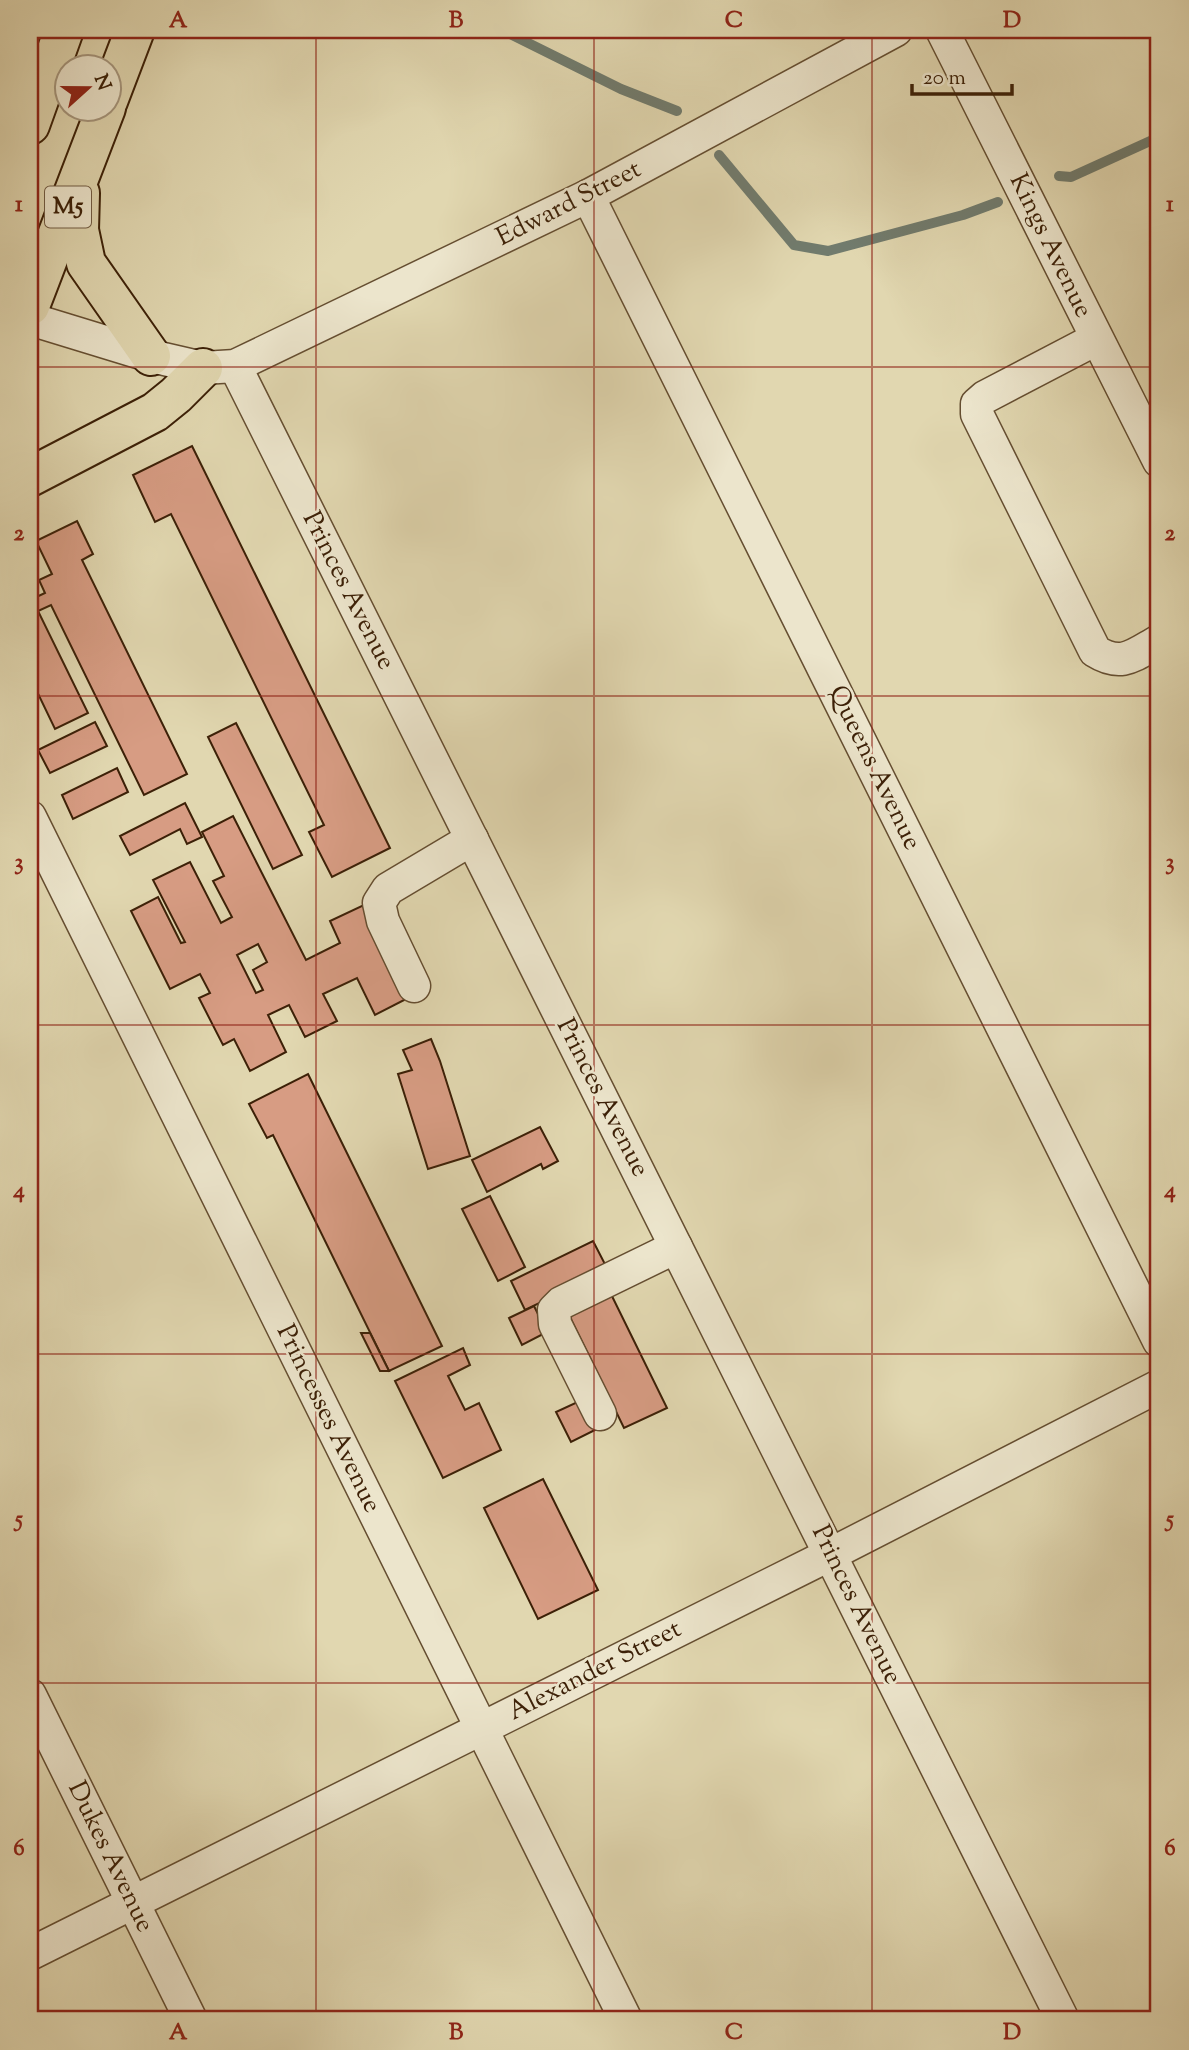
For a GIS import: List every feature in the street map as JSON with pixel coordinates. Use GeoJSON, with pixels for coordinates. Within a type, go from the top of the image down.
{"type":"FeatureCollection","features":[{"type":"Feature","properties":{"kind":"main road"},"geometry":{"type":"LineString","coordinates":[[30,125],[38,76],[64,30]]}},
{"type":"Feature","properties":{"kind":"main road"},"geometry":{"type":"LineString","coordinates":[[122,64],[135,30]]}},
{"type":"Feature","properties":{"kind":"main road","name":"M5"},"geometry":{"type":"LineString","coordinates":[[30,306],[101,122]]}},
{"type":"Feature","properties":{"kind":"main road"},"geometry":{"type":"LineString","coordinates":[[80,177],[79,230],[86,263],[151,356]]}},
{"type":"Feature","properties":{"kind":"main road"},"geometry":{"type":"LineString","coordinates":[[30,477],[155,412],[219,367]]}},
{"type":"Feature","properties":{"kind":"street","name":"Edward Street"},"geometry":{"type":"LineString","coordinates":[[219,367],[588,196],[896,30]]}},
{"type":"Feature","properties":{"kind":"street","name":"Kings Avenue"},"geometry":{"type":"LineString","coordinates":[[942,30],[1159,461]]}},
{"type":"Feature","properties":{"kind":"street","name":"Queens Avenue"},"geometry":{"type":"LineString","coordinates":[[588,196],[1159,1341]]}},
{"type":"Feature","properties":{"kind":"street"},"geometry":{"type":"LineString","coordinates":[[30,319],[151,356],[219,367]]}},
{"type":"Feature","properties":{"kind":"street"},"geometry":{"type":"LineString","coordinates":[[1096,339],[985,397],[977,404],[977,414],[1095,651],[1108,659],[1120,661],[1159,641]]}},
{"type":"Feature","properties":{"kind":"street","name":"Princes Avenue"},"geometry":{"type":"LineString","coordinates":[[219,367],[472,839],[1063,2020]]}},
{"type":"Feature","properties":{"kind":"street","name":"Princesses Avenue"},"geometry":{"type":"LineString","coordinates":[[30,817],[626,2020]]}},
{"type":"Feature","properties":{"kind":"street"},"geometry":{"type":"LineString","coordinates":[[414,986],[383,921],[379,903],[388,889],[472,839]]}},
{"type":"Feature","properties":{"kind":"street"},"geometry":{"type":"LineString","coordinates":[[600,1414],[555,1324],[554,1310],[561,1303],[677,1247]]}},
{"type":"Feature","properties":{"kind":"street","name":"Alexander Street"},"geometry":{"type":"LineString","coordinates":[[30,1954],[831,1554],[1159,1386]]}},
{"type":"Feature","properties":{"kind":"street","name":"Dukes Avenue"},"geometry":{"type":"LineString","coordinates":[[30,1695],[191,2020]]}},
{"type":"Feature","properties":{"kind":"building"},"geometry":{"type":"Polygon","coordinates":[[[192,446],[390,848],[332,877],[309,832],[324,825],[171,514],[155,522],[133,475],[192,446]]]}},
{"type":"Feature","properties":{"kind":"building"},"geometry":{"type":"Polygon","coordinates":[[[77,521],[93,554],[82,560],[187,774],[144,795],[51,605],[38,611],[88,713],[55,729],[30,677],[30,600],[45,593],[39,580],[52,574],[36,541],[77,521]]]}},
{"type":"Feature","properties":{"kind":"building"},"geometry":{"type":"Polygon","coordinates":[[[95,722],[107,746],[50,773],[38,750],[95,722]]]}},
{"type":"Feature","properties":{"kind":"building"},"geometry":{"type":"Polygon","coordinates":[[[236,723],[302,855],[273,869],[208,737],[236,723]]]}},
{"type":"Feature","properties":{"kind":"building"},"geometry":{"type":"Polygon","coordinates":[[[117,768],[128,792],[73,819],[62,795],[117,768]]]}},
{"type":"Feature","properties":{"kind":"building"},"geometry":{"type":"Polygon","coordinates":[[[185,803],[202,837],[187,844],[180,829],[130,855],[120,836],[185,803]]]}},
{"type":"Feature","properties":{"kind":"building"},"geometry":{"type":"Polygon","coordinates":[[[233,816],[306,960],[340,943],[330,921],[366,904],[410,997],[375,1015],[357,978],[323,994],[337,1021],[305,1037],[289,1005],[268,1015],[286,1052],[250,1071],[234,1039],[223,1045],[199,998],[210,993],[200,974],[170,989],[131,911],[158,897],[181,943],[185,942],[153,880],[190,862],[221,923],[232,917],[213,881],[224,876],[202,832],[233,816]],[[258,944],[237,955],[256,993],[263,990],[253,970],[267,962],[258,944]]]}},
{"type":"Feature","properties":{"kind":"building"},"geometry":{"type":"Polygon","coordinates":[[[431,1039],[470,1156],[428,1169],[398,1074],[412,1070],[403,1050],[431,1039]]]}},
{"type":"Feature","properties":{"kind":"building"},"geometry":{"type":"Polygon","coordinates":[[[308,1074],[442,1346],[389,1371],[273,1135],[267,1138],[249,1104],[308,1074]]]}},
{"type":"Feature","properties":{"kind":"building"},"geometry":{"type":"Polygon","coordinates":[[[540,1127],[558,1161],[543,1169],[541,1164],[487,1192],[472,1160],[540,1127]]]}},
{"type":"Feature","properties":{"kind":"building"},"geometry":{"type":"Polygon","coordinates":[[[490,1196],[525,1267],[498,1281],[462,1209],[490,1196]]]}},
{"type":"Feature","properties":{"kind":"building"},"geometry":{"type":"Polygon","coordinates":[[[593,1241],[608,1270],[525,1310],[511,1281],[593,1241]]]}},
{"type":"Feature","properties":{"kind":"building"},"geometry":{"type":"Polygon","coordinates":[[[607,1286],[667,1408],[624,1428],[565,1307],[607,1286]]]}},
{"type":"Feature","properties":{"kind":"building"},"geometry":{"type":"Polygon","coordinates":[[[534,1306],[547,1332],[522,1345],[509,1318],[534,1306]]]}},
{"type":"Feature","properties":{"kind":"building"},"geometry":{"type":"Polygon","coordinates":[[[361,1333],[370,1333],[389,1371],[380,1371],[361,1333]]]}},
{"type":"Feature","properties":{"kind":"building"},"geometry":{"type":"Polygon","coordinates":[[[463,1348],[470,1365],[448,1376],[465,1410],[479,1403],[501,1450],[443,1478],[395,1381],[463,1348]]]}},
{"type":"Feature","properties":{"kind":"building"},"geometry":{"type":"Polygon","coordinates":[[[584,1399],[599,1428],[571,1442],[556,1412],[584,1399]]]}},
{"type":"Feature","properties":{"kind":"building"},"geometry":{"type":"Polygon","coordinates":[[[543,1479],[598,1590],[538,1619],[484,1508],[543,1479]]]}},
{"type":"Feature","properties":{"kind":"waterway"},"geometry":{"type":"LineString","coordinates":[[502,30],[621,89],[677,111]]}},
{"type":"Feature","properties":{"kind":"waterway"},"geometry":{"type":"LineString","coordinates":[[1059,176],[1071,177],[1159,137]]}},
{"type":"Feature","properties":{"kind":"waterway"},"geometry":{"type":"LineString","coordinates":[[719,155],[794,245],[828,251],[963,215],[998,202]]}}]}
